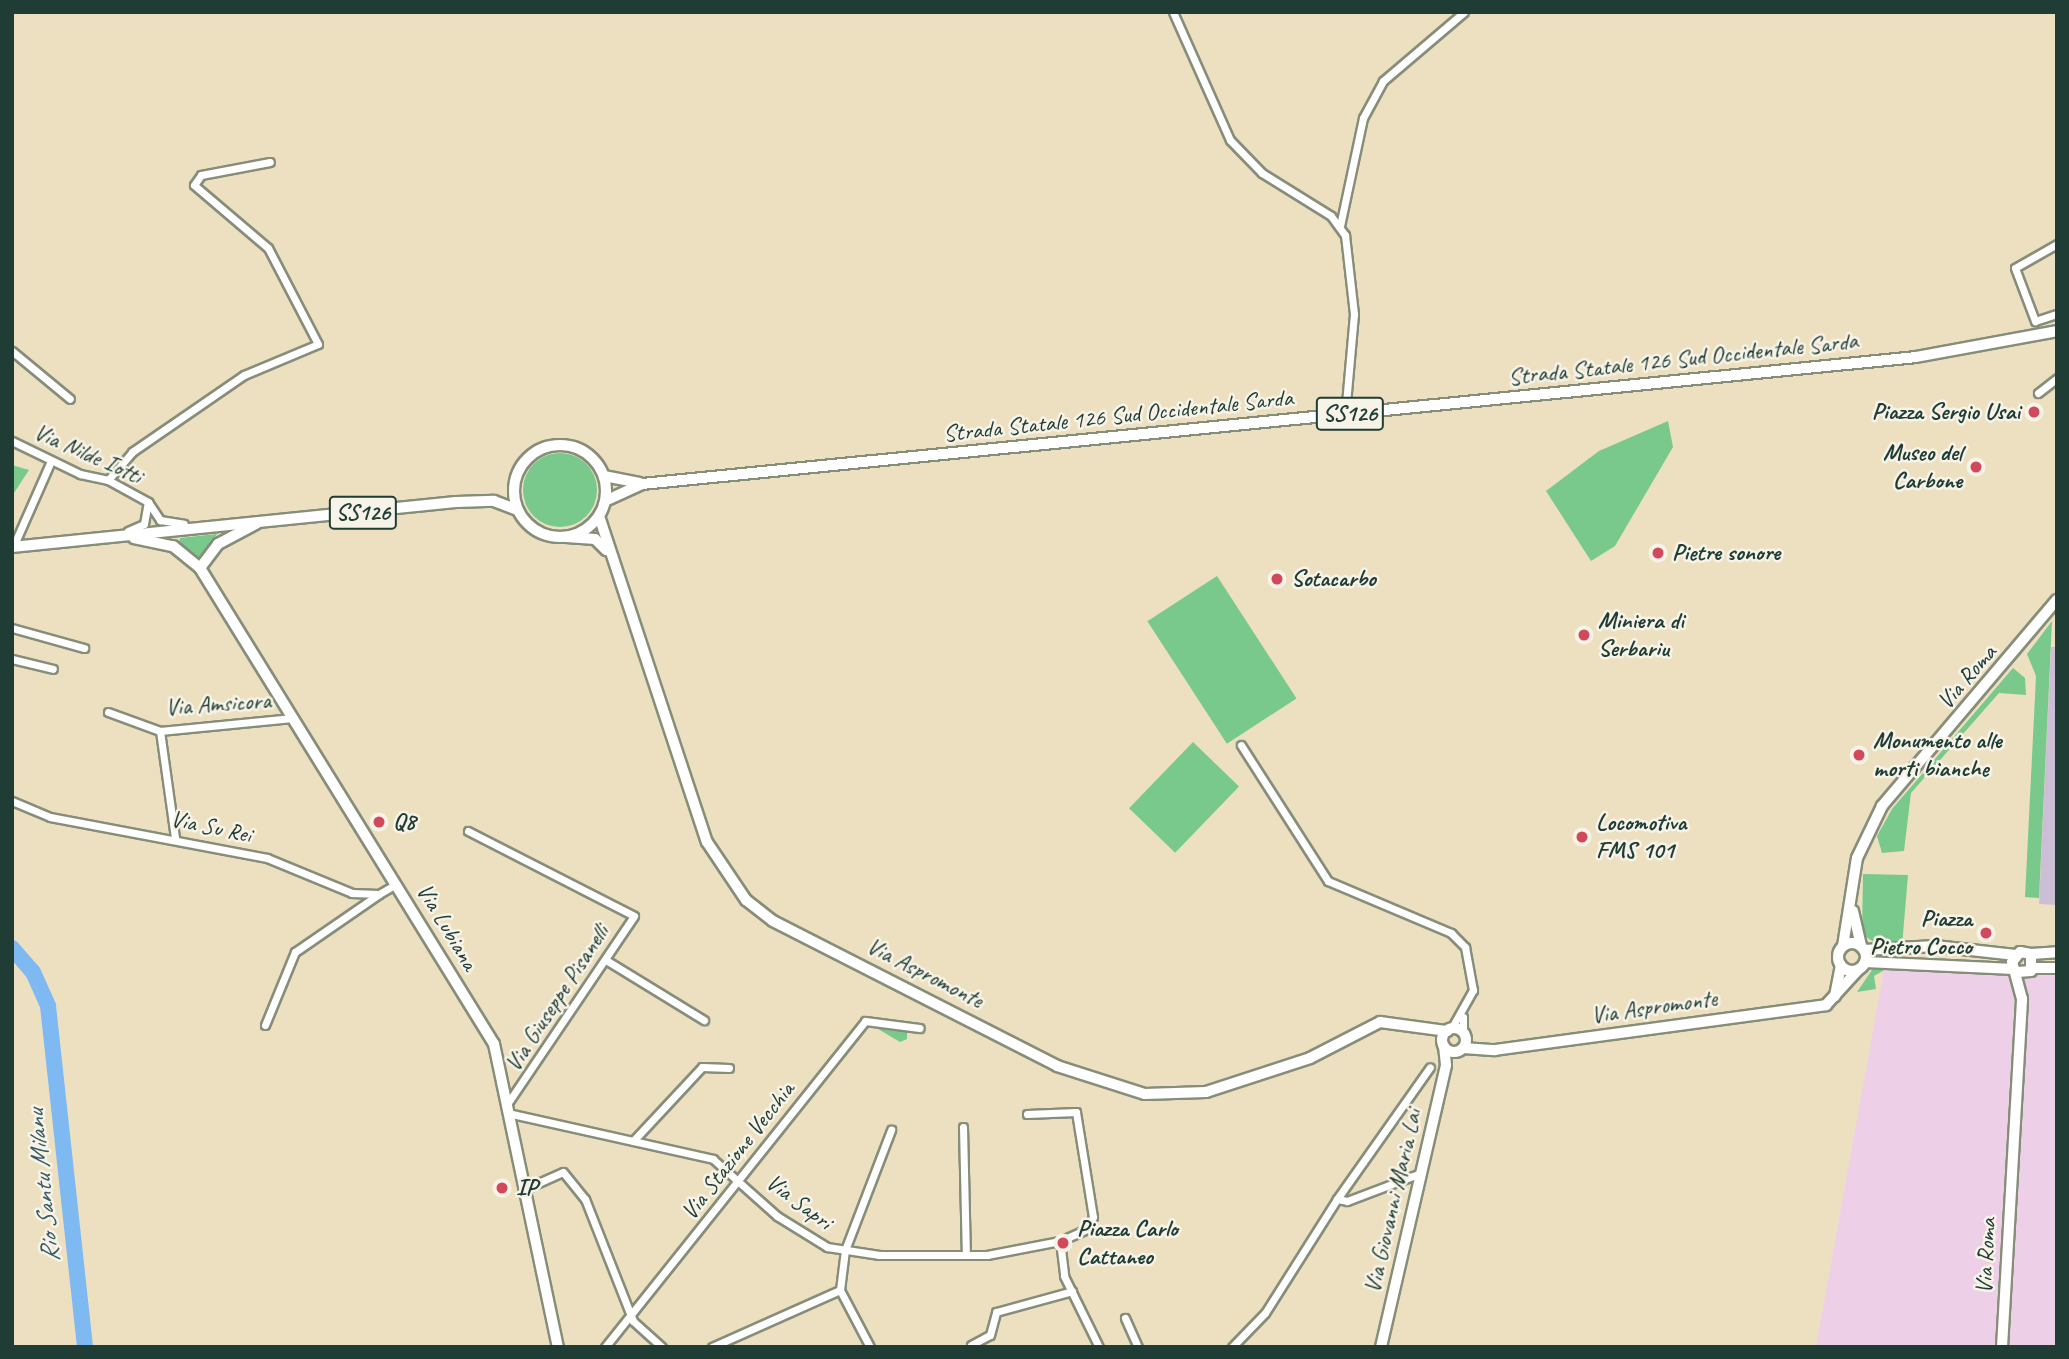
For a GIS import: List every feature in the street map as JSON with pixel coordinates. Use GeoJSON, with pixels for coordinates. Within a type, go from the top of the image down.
{"type":"FeatureCollection","features":[{"type":"Feature","properties":{"kind":"main road","name":"Strada Statale 126 Sud Occidentale Sarda"},"geometry":{"type":"LineString","coordinates":[[642,484],[1916,357],[2057,331]]}},
{"type":"Feature","properties":{"kind":"main road"},"geometry":{"type":"LineString","coordinates":[[518,510],[514,482],[528,457],[554,444],[588,453],[604,476],[605,501],[599,516],[566,537]]}},
{"type":"Feature","properties":{"kind":"main road","name":"SS126"},"geometry":{"type":"LineString","coordinates":[[604,476],[642,484]]}},
{"type":"Feature","properties":{"kind":"main road","name":"SS126"},"geometry":{"type":"LineString","coordinates":[[467,502],[514,482]]}},
{"type":"Feature","properties":{"kind":"main road","name":"SS126"},"geometry":{"type":"LineString","coordinates":[[605,501],[642,484]]}},
{"type":"Feature","properties":{"kind":"main road","name":"SS126"},"geometry":{"type":"LineString","coordinates":[[14,544],[494,501],[518,510],[537,531],[566,537]]}},
{"type":"Feature","properties":{"kind":"main road","name":"Via Aspromonte"},"geometry":{"type":"LineString","coordinates":[[599,516],[707,842],[747,900],[773,921],[1058,1066],[1145,1094],[1218,1089],[1310,1058],[1380,1022],[1449,1030],[1462,1043],[1495,1050],[1826,1005],[1834,998]]}},
{"type":"Feature","properties":{"kind":"main road"},"geometry":{"type":"LineString","coordinates":[[201,568],[230,535],[260,522]]}},
{"type":"Feature","properties":{"kind":"main road","name":"Via Lubiana"},"geometry":{"type":"LineString","coordinates":[[109,537],[160,541],[201,568],[494,1044],[512,1114],[558,1347]]}},
{"type":"Feature","properties":{"kind":"main road","name":"Via Aspromonte"},"geometry":{"type":"LineString","coordinates":[[566,537],[595,539],[615,564]]}},
{"type":"Feature","properties":{"kind":"main road","name":"Via Roma"},"geometry":{"type":"LineString","coordinates":[[1841,965],[1862,841],[1882,806],[2057,600]]}},
{"type":"Feature","properties":{"kind":"main road","name":"Via Roma"},"geometry":{"type":"LineString","coordinates":[[1852,890],[1863,948],[1861,966]]}},
{"type":"Feature","properties":{"kind":"main road"},"geometry":{"type":"LineString","coordinates":[[1843,946],[1925,948],[2015,955],[2057,952]]}},
{"type":"Feature","properties":{"kind":"main road"},"geometry":{"type":"LineString","coordinates":[[1925,948],[1926,964]]}},
{"type":"Feature","properties":{"kind":"main road"},"geometry":{"type":"LineString","coordinates":[[2031,954],[2033,970]]}},
{"type":"Feature","properties":{"kind":"main road","name":"Via Roma"},"geometry":{"type":"LineString","coordinates":[[2002,1347],[2022,999],[2015,971],[2015,955]]}},
{"type":"Feature","properties":{"kind":"main road"},"geometry":{"type":"LineString","coordinates":[[1834,998],[1841,965],[1926,964],[2015,971],[2057,968]]}},
{"type":"Feature","properties":{"kind":"main road"},"geometry":{"type":"LineString","coordinates":[[1834,998],[1861,966]]}},
{"type":"Feature","properties":{"kind":"main road","name":"Via Roma"},"geometry":{"type":"LineString","coordinates":[[2022,999],[2033,970]]}},
{"type":"Feature","properties":{"kind":"main road"},"geometry":{"type":"LineString","coordinates":[[1433,1029],[1443,1044]]}},
{"type":"Feature","properties":{"kind":"main road"},"geometry":{"type":"LineString","coordinates":[[1443,1044],[1449,1030]]}},
{"type":"Feature","properties":{"kind":"main road"},"geometry":{"type":"LineString","coordinates":[[1443,1044],[1462,1043]]}},
{"type":"Feature","properties":{"kind":"main road","name":"Via Giovanni Maria Lai"},"geometry":{"type":"LineString","coordinates":[[1446,1065],[1462,1043]]}},
{"type":"Feature","properties":{"kind":"main road","name":"Via Giovanni Maria Lai"},"geometry":{"type":"LineString","coordinates":[[1381,1347],[1446,1065],[1443,1044]]}},
{"type":"Feature","properties":{"kind":"street"},"geometry":{"type":"LineString","coordinates":[[1173,12],[1230,140],[1262,173],[1340,226]]}},
{"type":"Feature","properties":{"kind":"street"},"geometry":{"type":"LineString","coordinates":[[1345,414],[1354,314],[1340,226],[1363,118],[1383,81],[1464,12]]}},
{"type":"Feature","properties":{"kind":"street"},"geometry":{"type":"LineString","coordinates":[[108,480],[132,452],[244,375],[318,344],[268,248],[194,185],[201,175],[270,162]]}},
{"type":"Feature","properties":{"kind":"street"},"geometry":{"type":"LineString","coordinates":[[2057,244],[2017,263],[2015,272],[2035,321],[2057,314]]}},
{"type":"Feature","properties":{"kind":"street"},"geometry":{"type":"LineString","coordinates":[[12,351],[70,399]]}},
{"type":"Feature","properties":{"kind":"street"},"geometry":{"type":"LineString","coordinates":[[2038,393],[2057,378]]}},
{"type":"Feature","properties":{"kind":"street","name":"Via Nilde Iotti"},"geometry":{"type":"LineString","coordinates":[[12,441],[51,461],[108,480],[148,502],[170,526],[216,526]]}},
{"type":"Feature","properties":{"kind":"street"},"geometry":{"type":"LineString","coordinates":[[14,544],[51,461]]}},
{"type":"Feature","properties":{"kind":"street","name":"Via Nilde Iotti"},"geometry":{"type":"LineString","coordinates":[[109,537],[140,528],[148,502]]}},
{"type":"Feature","properties":{"kind":"street"},"geometry":{"type":"LineString","coordinates":[[12,628],[84,648]]}},
{"type":"Feature","properties":{"kind":"street"},"geometry":{"type":"LineString","coordinates":[[12,659],[53,669]]}},
{"type":"Feature","properties":{"kind":"street","name":"Via Amsicora"},"geometry":{"type":"LineString","coordinates":[[108,712],[160,731],[292,718]]}},
{"type":"Feature","properties":{"kind":"street"},"geometry":{"type":"LineString","coordinates":[[160,731],[175,838]]}},
{"type":"Feature","properties":{"kind":"street"},"geometry":{"type":"LineString","coordinates":[[1241,745],[1328,881],[1461,942],[1474,981],[1464,1013],[1462,1043]]}},
{"type":"Feature","properties":{"kind":"street","name":"Via Su Rei"},"geometry":{"type":"LineString","coordinates":[[12,801],[50,817],[175,838],[267,858],[352,894],[379,894]]}},
{"type":"Feature","properties":{"kind":"street","name":"Via Giuseppe Pisanelli"},"geometry":{"type":"LineString","coordinates":[[468,831],[634,916],[509,1101]]}},
{"type":"Feature","properties":{"kind":"street"},"geometry":{"type":"LineString","coordinates":[[265,1025],[295,952],[396,884]]}},
{"type":"Feature","properties":{"kind":"street"},"geometry":{"type":"LineString","coordinates":[[606,960],[704,1020]]}},
{"type":"Feature","properties":{"kind":"street"},"geometry":{"type":"LineString","coordinates":[[1449,1030],[1464,1013]]}},
{"type":"Feature","properties":{"kind":"street","name":"Via Stazione Vecchia"},"geometry":{"type":"LineString","coordinates":[[605,1347],[865,1021],[920,1028]]}},
{"type":"Feature","properties":{"kind":"street"},"geometry":{"type":"LineString","coordinates":[[633,1141],[702,1067],[729,1068]]}},
{"type":"Feature","properties":{"kind":"street"},"geometry":{"type":"LineString","coordinates":[[1232,1347],[1265,1313],[1337,1199],[1430,1067]]}},
{"type":"Feature","properties":{"kind":"street"},"geometry":{"type":"LineString","coordinates":[[1027,1114],[1076,1112],[1093,1217],[1087,1229],[1059,1241],[1064,1276],[1099,1347]]}},
{"type":"Feature","properties":{"kind":"street","name":"Via Sapri"},"geometry":{"type":"LineString","coordinates":[[512,1114],[713,1159],[739,1179],[777,1216],[827,1247],[966,1255],[1037,1242],[1059,1241]]}},
{"type":"Feature","properties":{"kind":"street"},"geometry":{"type":"LineString","coordinates":[[963,1127],[966,1255]]}},
{"type":"Feature","properties":{"kind":"street"},"geometry":{"type":"LineString","coordinates":[[870,1347],[840,1290],[845,1250],[891,1130]]}},
{"type":"Feature","properties":{"kind":"street"},"geometry":{"type":"LineString","coordinates":[[527,1188],[563,1172],[585,1199],[630,1314],[644,1336],[662,1347]]}},
{"type":"Feature","properties":{"kind":"street"},"geometry":{"type":"LineString","coordinates":[[1337,1199],[1347,1201],[1421,1173]]}},
{"type":"Feature","properties":{"kind":"street"},"geometry":{"type":"LineString","coordinates":[[712,1347],[840,1290]]}},
{"type":"Feature","properties":{"kind":"street"},"geometry":{"type":"LineString","coordinates":[[971,1345],[990,1335],[996,1312],[1072,1291]]}},
{"type":"Feature","properties":{"kind":"street"},"geometry":{"type":"LineString","coordinates":[[1125,1318],[1138,1347]]}},
{"type":"Feature","properties":{"kind":"shaded area"},"geometry":{"type":"Polygon","coordinates":[[[2051,647],[2057,647],[2057,905],[2039,904],[2051,647]]]}},
{"type":"Feature","properties":{"kind":"shaded area"},"geometry":{"type":"Polygon","coordinates":[[[1884,969],[2057,976],[2057,1347],[1816,1347],[1884,969]]]}},
{"type":"Feature","properties":{"kind":"green space"},"geometry":{"type":"Polygon","coordinates":[[[1668,421],[1673,447],[1615,546],[1591,561],[1546,491],[1599,451],[1668,421]]]}},
{"type":"Feature","properties":{"kind":"green space"},"geometry":{"type":"Polygon","coordinates":[[[553,453],[567,453],[581,459],[591,469],[597,490],[591,511],[581,521],[567,527],[553,527],[539,521],[529,511],[523,497],[523,483],[529,469],[539,459],[553,453]]]}},
{"type":"Feature","properties":{"kind":"green space"},"geometry":{"type":"Polygon","coordinates":[[[12,465],[29,470],[12,496],[12,465]]]}},
{"type":"Feature","properties":{"kind":"green space"},"geometry":{"type":"Polygon","coordinates":[[[217,534],[199,562],[179,544],[180,538],[217,534]]]}},
{"type":"Feature","properties":{"kind":"green space"},"geometry":{"type":"Polygon","coordinates":[[[1217,576],[1297,698],[1227,744],[1147,621],[1217,576]]]}},
{"type":"Feature","properties":{"kind":"green space"},"geometry":{"type":"Polygon","coordinates":[[[2052,621],[2039,898],[2025,897],[2036,676],[2027,654],[2052,621]]]}},
{"type":"Feature","properties":{"kind":"green space"},"geometry":{"type":"Polygon","coordinates":[[[2013,668],[2025,678],[2026,695],[1999,693],[1911,793],[1904,851],[1882,853],[1877,836],[1892,809],[2013,668]]]}},
{"type":"Feature","properties":{"kind":"green space"},"geometry":{"type":"Polygon","coordinates":[[[1193,742],[1239,786],[1175,853],[1129,808],[1193,742]]]}},
{"type":"Feature","properties":{"kind":"green space"},"geometry":{"type":"Polygon","coordinates":[[[1863,874],[1908,875],[1902,946],[1881,947],[1862,934],[1863,874]]]}},
{"type":"Feature","properties":{"kind":"green space"},"geometry":{"type":"Polygon","coordinates":[[[1888,968],[1874,976],[1876,989],[1857,992],[1872,970],[1888,968]]]}},
{"type":"Feature","properties":{"kind":"green space"},"geometry":{"type":"Polygon","coordinates":[[[873,1026],[907,1032],[907,1039],[900,1042],[873,1026]]]}},
{"type":"Feature","properties":{"kind":"waterway","name":"Rio Santu Milanu"},"geometry":{"type":"LineString","coordinates":[[12,948],[33,972],[48,1006],[85,1347]]}},
{"type":"Feature","properties":{"kind":"place","name":"Piazza Sergio Usai"},"geometry":{"type":"Point","coordinates":[2034,412]}},
{"type":"Feature","properties":{"kind":"place","name":"Museo del Carbone"},"geometry":{"type":"Point","coordinates":[1976,467]}},
{"type":"Feature","properties":{"kind":"place","name":"Pietre sonore"},"geometry":{"type":"Point","coordinates":[1658,553]}},
{"type":"Feature","properties":{"kind":"place","name":"Sotacarbo"},"geometry":{"type":"Point","coordinates":[1277,579]}},
{"type":"Feature","properties":{"kind":"place","name":"Miniera di Serbariu"},"geometry":{"type":"Point","coordinates":[1584,635]}},
{"type":"Feature","properties":{"kind":"place","name":"Monumento alle morti bianche"},"geometry":{"type":"Point","coordinates":[1859,755]}},
{"type":"Feature","properties":{"kind":"place","name":"Q8"},"geometry":{"type":"Point","coordinates":[379,822]}},
{"type":"Feature","properties":{"kind":"place","name":"Locomotiva FMS 101"},"geometry":{"type":"Point","coordinates":[1582,837]}},
{"type":"Feature","properties":{"kind":"place","name":"Piazza Pietro Cocco"},"geometry":{"type":"Point","coordinates":[1986,933]}},
{"type":"Feature","properties":{"kind":"place","name":"IP"},"geometry":{"type":"Point","coordinates":[502,1188]}},
{"type":"Feature","properties":{"kind":"place","name":"Piazza Carlo Cattaneo"},"geometry":{"type":"Point","coordinates":[1063,1243]}}]}
